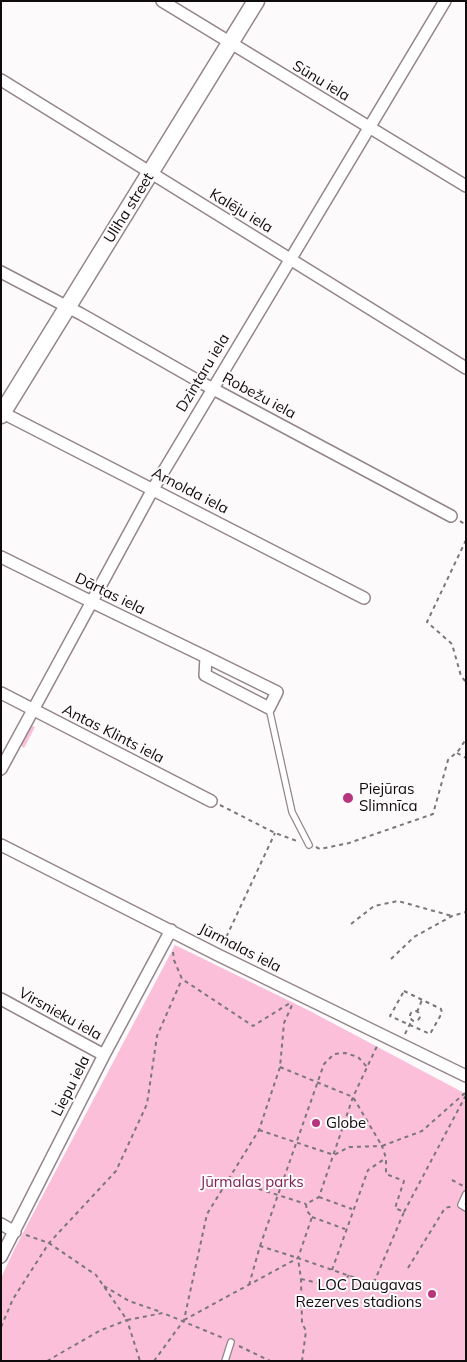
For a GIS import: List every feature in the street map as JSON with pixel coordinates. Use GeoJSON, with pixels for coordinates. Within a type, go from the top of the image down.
{"type":"FeatureCollection","features":[{"type":"Feature","properties":{"kind":"main road","name":"Uliha street"},"geometry":{"type":"LineString","coordinates":[[2,413],[256,1]]}},
{"type":"Feature","properties":{"kind":"street","name":"Sūnu iela"},"geometry":{"type":"LineString","coordinates":[[162,1],[466,186]]}},
{"type":"Feature","properties":{"kind":"street","name":"Dzintaru iela"},"geometry":{"type":"LineString","coordinates":[[1,769],[152,488],[445,1]]}},
{"type":"Feature","properties":{"kind":"street","name":"Kalēju iela"},"geometry":{"type":"LineString","coordinates":[[1,80],[466,368]]}},
{"type":"Feature","properties":{"kind":"street","name":"Robežu iela"},"geometry":{"type":"LineString","coordinates":[[1,272],[451,516]]}},
{"type":"Feature","properties":{"kind":"street","name":"Arnolda iela"},"geometry":{"type":"LineString","coordinates":[[2,413],[364,598]]}},
{"type":"Feature","properties":{"kind":"street","name":"Dārtas iela"},"geometry":{"type":"LineString","coordinates":[[1,557],[277,692],[269,708]]}},
{"type":"Feature","properties":{"kind":"street"},"geometry":{"type":"LineString","coordinates":[[206,657],[205,675],[269,708]]}},
{"type":"Feature","properties":{"kind":"street","name":"Antas Klints iela"},"geometry":{"type":"LineString","coordinates":[[1,693],[212,801]]}},
{"type":"Feature","properties":{"kind":"street","name":"Jūrmalas iela"},"geometry":{"type":"LineString","coordinates":[[1,845],[218,955],[466,1076]]}},
{"type":"Feature","properties":{"kind":"street","name":"Liepu iela"},"geometry":{"type":"LineString","coordinates":[[1,1257],[104,1055],[171,930]]}},
{"type":"Feature","properties":{"kind":"street","name":"Virsnieku iela"},"geometry":{"type":"LineString","coordinates":[[1,999],[104,1055]]}},
{"type":"Feature","properties":{"kind":"street"},"geometry":{"type":"LineString","coordinates":[[1,1224],[15,1232]]}},
{"type":"Feature","properties":{"kind":"lane"},"geometry":{"type":"LineString","coordinates":[[269,708],[292,812],[309,844]]}},
{"type":"Feature","properties":{"kind":"lane"},"geometry":{"type":"LineString","coordinates":[[463,1206],[466,1194]]}},
{"type":"Feature","properties":{"kind":"lane"},"geometry":{"type":"LineString","coordinates":[[225,1361],[231,1342]]}},
{"type":"Feature","properties":{"kind":"path"},"geometry":{"type":"LineString","coordinates":[[466,540],[427,622],[452,644],[461,676],[466,682]]}},
{"type":"Feature","properties":{"kind":"path"},"geometry":{"type":"LineString","coordinates":[[212,801],[275,833],[320,849],[349,843],[433,814],[448,760],[456,753],[466,739]]}},
{"type":"Feature","properties":{"kind":"path"},"geometry":{"type":"LineString","coordinates":[[456,753],[466,758]]}},
{"type":"Feature","properties":{"kind":"path"},"geometry":{"type":"LineString","coordinates":[[218,955],[275,833]]}},
{"type":"Feature","properties":{"kind":"path"},"geometry":{"type":"LineString","coordinates":[[351,924],[374,906],[398,901],[452,916]]}},
{"type":"Feature","properties":{"kind":"path"},"geometry":{"type":"LineString","coordinates":[[391,959],[414,937],[452,916],[466,912]]}},
{"type":"Feature","properties":{"kind":"path"},"geometry":{"type":"LineString","coordinates":[[154,1361],[184,1320],[206,1214],[259,1130],[280,1067],[284,1023],[294,1000],[253,1026],[182,979],[174,960],[171,930]]}},
{"type":"Feature","properties":{"kind":"path"},"geometry":{"type":"LineString","coordinates":[[1,1327],[13,1300],[50,1243],[116,1171],[147,1104],[158,1036],[182,979]]}},
{"type":"Feature","properties":{"kind":"path"},"geometry":{"type":"LineString","coordinates":[[404,991],[439,1007],[442,1013],[430,1034],[409,1026],[392,1018],[390,1013],[404,991]]}},
{"type":"Feature","properties":{"kind":"path"},"geometry":{"type":"LineString","coordinates":[[412,1020],[419,1018],[417,1012],[422,1000]]}},
{"type":"Feature","properties":{"kind":"path"},"geometry":{"type":"LineString","coordinates":[[405,1034],[412,1020],[410,1014],[417,1012]]}},
{"type":"Feature","properties":{"kind":"path"},"geometry":{"type":"LineString","coordinates":[[228,1178],[278,1193],[306,1204],[320,1197],[353,1097],[382,1034]]}},
{"type":"Feature","properties":{"kind":"path"},"geometry":{"type":"LineString","coordinates":[[249,1284],[278,1193],[324,1064],[334,1054],[345,1053],[358,1058],[367,1067]]}},
{"type":"Feature","properties":{"kind":"path"},"geometry":{"type":"LineString","coordinates":[[280,1067],[353,1097],[382,1146],[386,1158],[386,1174],[404,1181],[394,1208],[404,1212]]}},
{"type":"Feature","properties":{"kind":"path"},"geometry":{"type":"LineString","coordinates":[[259,1130],[334,1155],[349,1148],[382,1146],[422,1131],[466,1093]]}},
{"type":"Feature","properties":{"kind":"path"},"geometry":{"type":"LineString","coordinates":[[260,1246],[370,1283],[375,1280],[404,1212],[466,1093]]}},
{"type":"Feature","properties":{"kind":"path"},"geometry":{"type":"LineString","coordinates":[[332,1270],[345,1228],[368,1170],[386,1158]]}},
{"type":"Feature","properties":{"kind":"path"},"geometry":{"type":"LineString","coordinates":[[452,1180],[466,1188]]}},
{"type":"Feature","properties":{"kind":"path"},"geometry":{"type":"LineString","coordinates":[[320,1197],[352,1209]]}},
{"type":"Feature","properties":{"kind":"path"},"geometry":{"type":"LineString","coordinates":[[306,1204],[307,1211],[312,1217],[345,1228]]}},
{"type":"Feature","properties":{"kind":"path"},"geometry":{"type":"LineString","coordinates":[[408,1268],[445,1208],[463,1206]]}},
{"type":"Feature","properties":{"kind":"path"},"geometry":{"type":"LineString","coordinates":[[302,1361],[306,1331],[302,1323],[301,1279],[298,1258],[312,1217]]}},
{"type":"Feature","properties":{"kind":"path"},"geometry":{"type":"LineString","coordinates":[[15,1232],[50,1243],[96,1275],[128,1320],[140,1361]]}},
{"type":"Feature","properties":{"kind":"path"},"geometry":{"type":"LineString","coordinates":[[103,1286],[129,1300],[184,1320],[298,1258]]}},
{"type":"Feature","properties":{"kind":"path"},"geometry":{"type":"LineString","coordinates":[[301,1279],[323,1284],[346,1279],[349,1275]]}},
{"type":"Feature","properties":{"kind":"path"},"geometry":{"type":"LineString","coordinates":[[47,1361],[99,1331],[128,1320],[163,1313]]}},
{"type":"Feature","properties":{"kind":"green space"},"geometry":{"type":"Polygon","coordinates":[[[30,725],[35,727],[24,748],[20,745],[30,725]]]}},
{"type":"Feature","properties":{"kind":"green space","name":"Jūrmalas parks"},"geometry":{"type":"Polygon","coordinates":[[[175,945],[308,1010],[466,1094],[466,1361],[1,1361],[1,1278],[175,945]]]}},
{"type":"Feature","properties":{"kind":"place","name":"Piejūras Slimnīca"},"geometry":{"type":"Point","coordinates":[348,798]}},
{"type":"Feature","properties":{"kind":"place","name":"Globe"},"geometry":{"type":"Point","coordinates":[316,1123]}},
{"type":"Feature","properties":{"kind":"place","name":"LOC Daugavas Rezerves stadions"},"geometry":{"type":"Point","coordinates":[432,1294]}}]}
